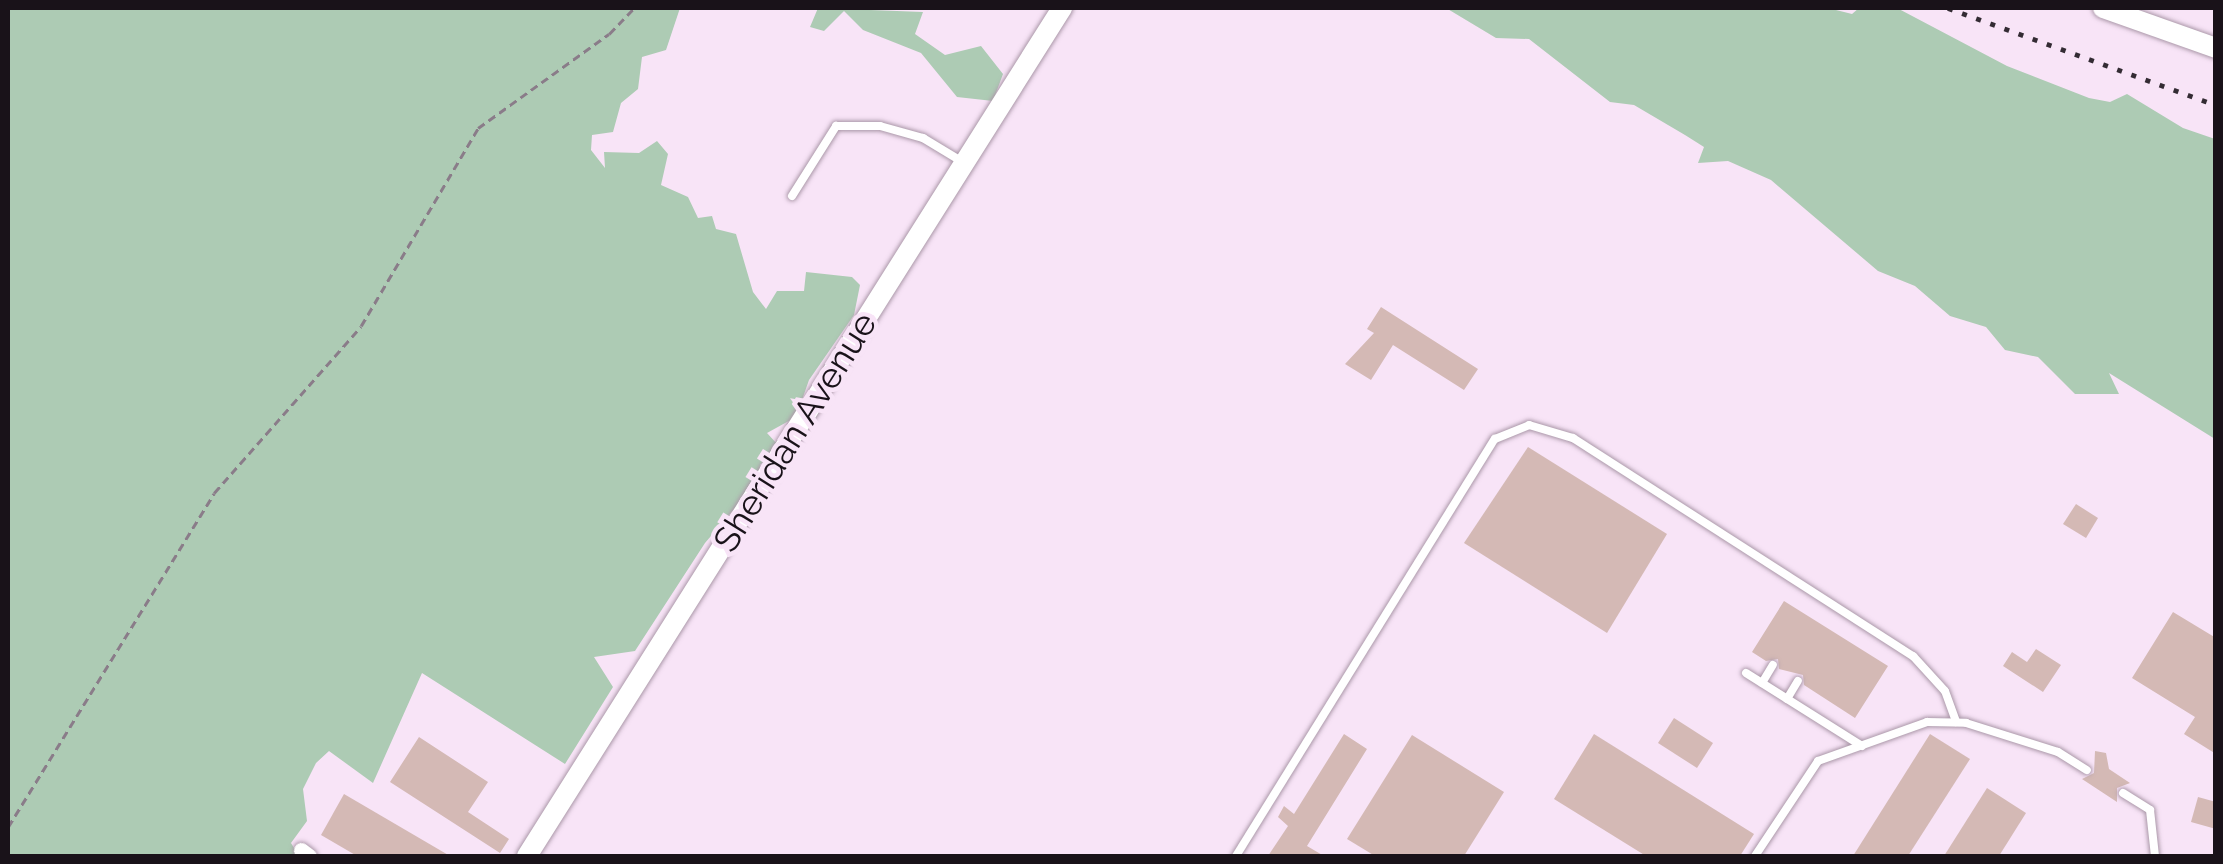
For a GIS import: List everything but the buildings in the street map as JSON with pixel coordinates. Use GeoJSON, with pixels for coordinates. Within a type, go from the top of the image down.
{"type":"FeatureCollection","features":[{"type":"Feature","properties":{"kind":"street","name":"Sheridan Avenue"},"geometry":{"type":"LineString","coordinates":[[527,856],[1062,8]]}},
{"type":"Feature","properties":{"kind":"street"},"geometry":{"type":"LineString","coordinates":[[2103,8],[2216,48]]}},
{"type":"Feature","properties":{"kind":"lane"},"geometry":{"type":"LineString","coordinates":[[792,196],[836,126],[880,126],[922,138],[964,163]]}},
{"type":"Feature","properties":{"kind":"lane"},"geometry":{"type":"LineString","coordinates":[[1236,856],[1496,439],[1529,425],[1573,438],[1913,656],[1945,690],[1956,722]]}},
{"type":"Feature","properties":{"kind":"lane"},"geometry":{"type":"LineString","coordinates":[[1762,682],[1772,665]]}},
{"type":"Feature","properties":{"kind":"lane"},"geometry":{"type":"LineString","coordinates":[[1746,672],[1862,746]]}},
{"type":"Feature","properties":{"kind":"lane"},"geometry":{"type":"LineString","coordinates":[[1788,699],[1798,682]]}},
{"type":"Feature","properties":{"kind":"lane"},"geometry":{"type":"LineString","coordinates":[[1754,856],[1818,761],[1927,722],[1956,722],[2058,752],[2087,770]]}},
{"type":"Feature","properties":{"kind":"lane"},"geometry":{"type":"LineString","coordinates":[[2123,792],[2150,810],[2155,856]]}},
{"type":"Feature","properties":{"kind":"path"},"geometry":{"type":"LineString","coordinates":[[8,827],[214,493],[362,326],[478,128],[609,34],[634,8]]}},
{"type":"Feature","properties":{"kind":"green space"},"geometry":{"type":"Polygon","coordinates":[[[8,8],[680,8],[666,50],[642,57],[638,89],[621,103],[613,132],[592,135],[591,150],[605,168],[604,152],[639,153],[657,141],[668,154],[661,185],[688,197],[698,218],[712,216],[716,229],[736,234],[753,292],[766,309],[777,291],[804,291],[806,272],[852,277],[860,285],[854,315],[809,380],[796,417],[767,433],[779,446],[760,465],[759,480],[705,543],[635,651],[594,657],[613,687],[565,764],[422,673],[373,783],[329,751],[316,763],[303,789],[307,821],[291,843],[299,856],[8,856],[8,8]]]}},
{"type":"Feature","properties":{"kind":"green space"},"geometry":{"type":"Polygon","coordinates":[[[818,8],[923,12],[915,34],[945,55],[981,46],[1003,74],[993,101],[957,97],[921,53],[863,30],[844,11],[824,31],[810,27],[818,8]]]}},
{"type":"Feature","properties":{"kind":"green space"},"geometry":{"type":"Polygon","coordinates":[[[1446,8],[1828,8],[1852,14],[1859,8],[1897,8],[2007,66],[2089,98],[2110,102],[2127,94],[2183,128],[2215,139],[2215,439],[2109,373],[2119,394],[2075,394],[2038,357],[2005,350],[1986,327],[1950,316],[1915,286],[1878,271],[1771,180],[1728,161],[1698,163],[1704,147],[1634,105],[1610,102],[1529,39],[1496,38],[1446,8]]]}},
{"type":"Feature","properties":{"kind":"railway"},"geometry":{"type":"LineString","coordinates":[[1948,8],[2216,105]]}}]}
